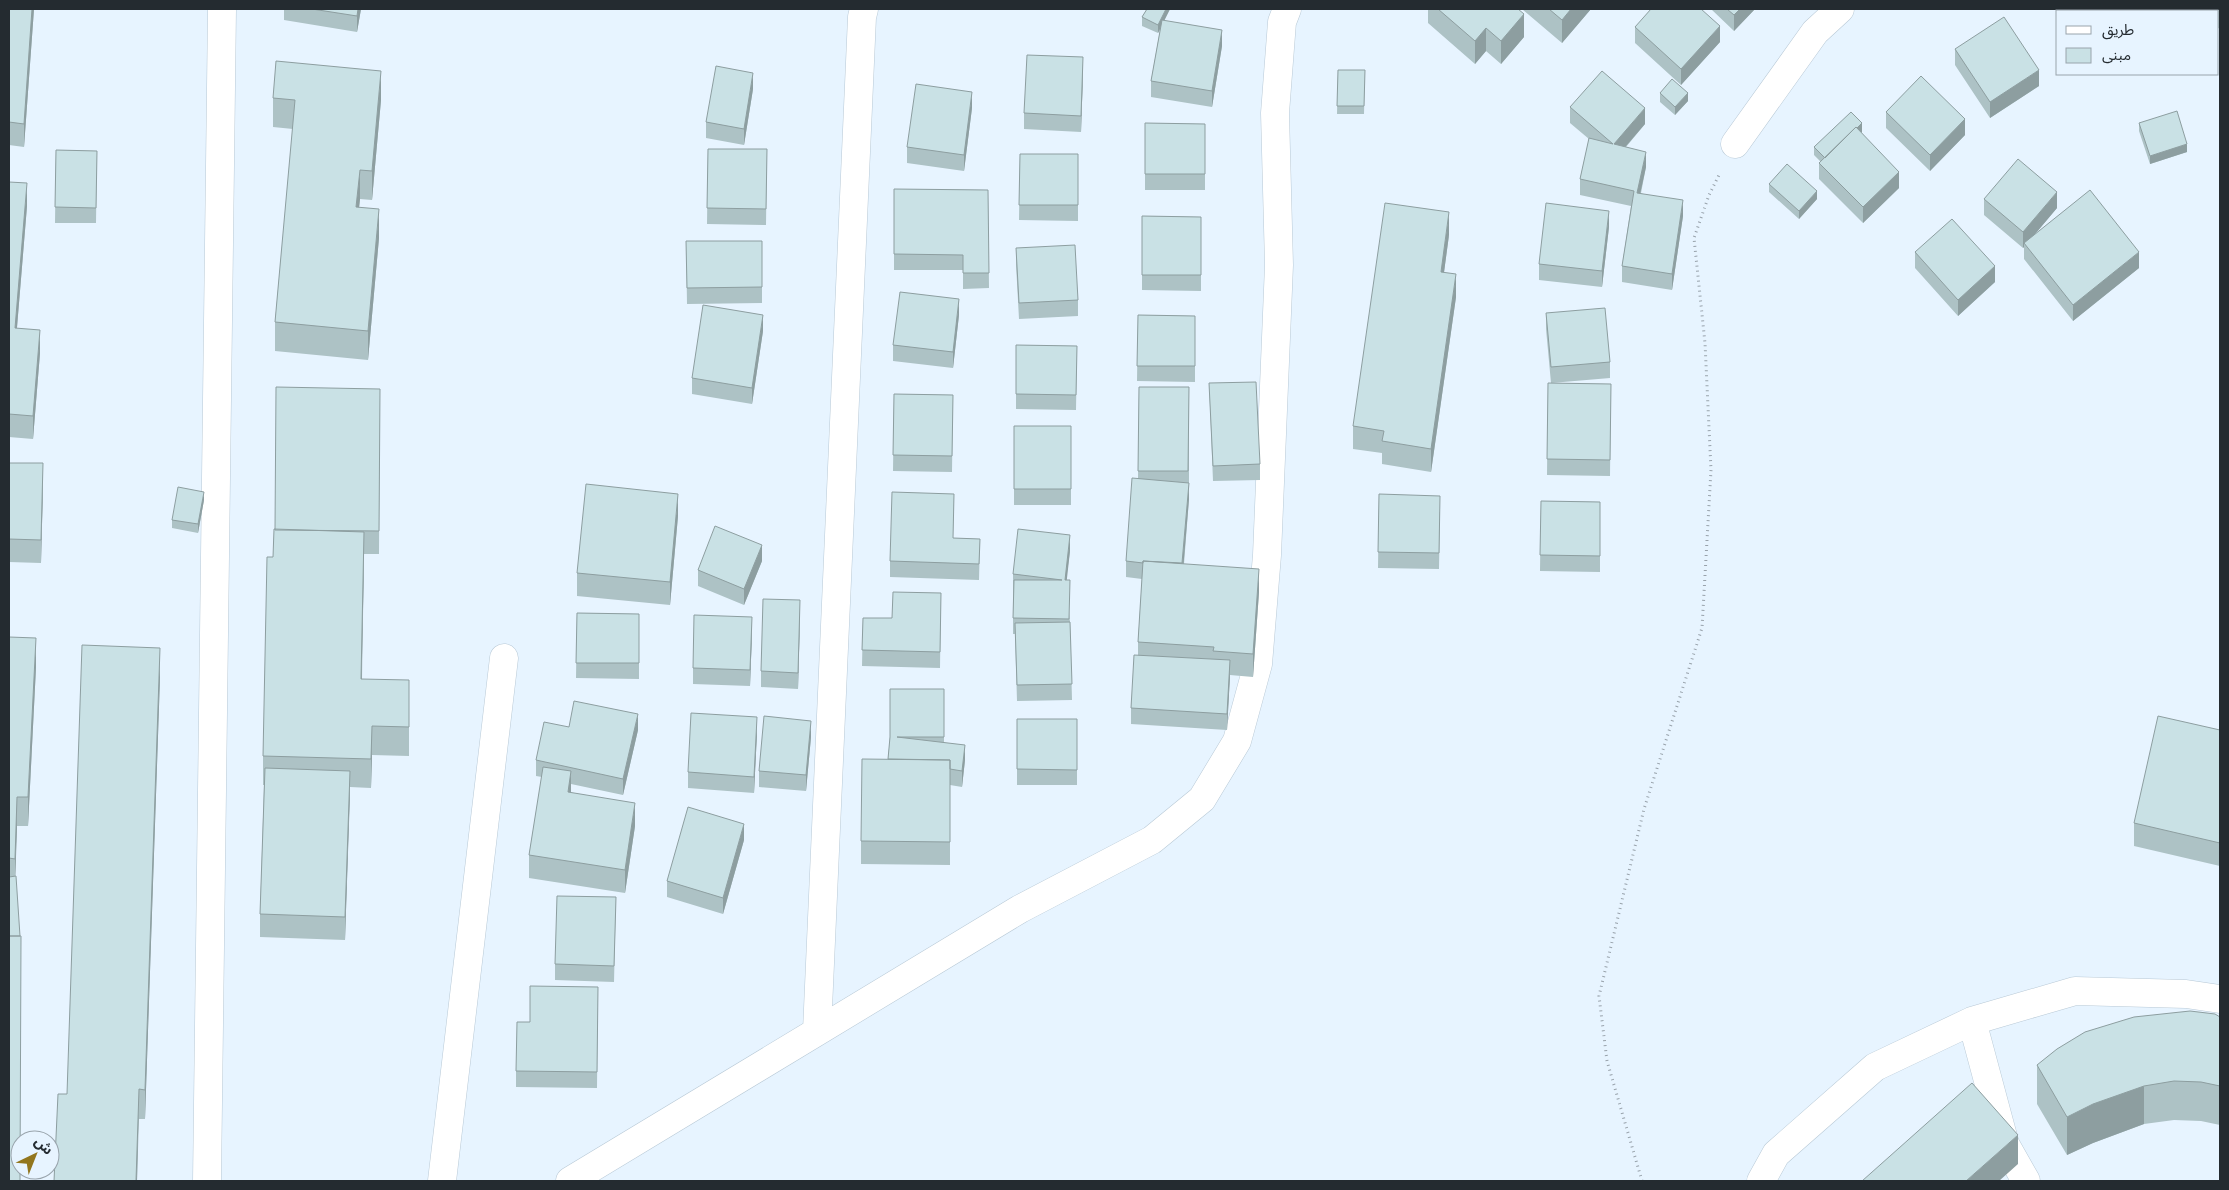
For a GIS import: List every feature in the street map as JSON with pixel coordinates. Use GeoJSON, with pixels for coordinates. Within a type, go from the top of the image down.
{"type":"FeatureCollection","features":[{"type":"Feature","properties":{"kind":"street"},"geometry":{"type":"LineString","coordinates":[[207,1181],[222,9]]}},
{"type":"Feature","properties":{"kind":"street"},"geometry":{"type":"LineString","coordinates":[[817,1031],[862,17],[864,9]]}},
{"type":"Feature","properties":{"kind":"street"},"geometry":{"type":"LineString","coordinates":[[570,1181],[1020,909],[1152,840],[1202,798],[1237,741],[1258,664],[1267,555],[1279,265],[1275,113],[1282,22],[1287,9]]}},
{"type":"Feature","properties":{"kind":"street"},"geometry":{"type":"LineString","coordinates":[[1735,144],[1815,32],[1840,9]]}},
{"type":"Feature","properties":{"kind":"street"},"geometry":{"type":"LineString","coordinates":[[442,1181],[504,658]]}},
{"type":"Feature","properties":{"kind":"street"},"geometry":{"type":"LineString","coordinates":[[1761,1181],[1776,1154],[1875,1067],[1972,1021],[2075,991],[2186,994],[2220,999]]}},
{"type":"Feature","properties":{"kind":"street"},"geometry":{"type":"LineString","coordinates":[[1972,1021],[2005,1144],[2026,1181]]}},
{"type":"Feature","properties":{"kind":"path"},"geometry":{"type":"LineString","coordinates":[[1642,1181],[1607,1061],[1599,996],[1644,809],[1702,628],[1711,470],[1705,342],[1694,238],[1709,195],[1735,144]]}},
{"type":"Feature","properties":{"kind":"building"},"geometry":{"type":"Polygon","coordinates":[[[9,9],[32,9],[24,124],[9,122],[9,9]]]}},
{"type":"Feature","properties":{"kind":"building"},"geometry":{"type":"Polygon","coordinates":[[[312,9],[358,9],[357,16],[312,9]]]}},
{"type":"Feature","properties":{"kind":"building"},"geometry":{"type":"Polygon","coordinates":[[[1147,9],[1166,9],[1158,25],[1142,17],[1147,9]]]}},
{"type":"Feature","properties":{"kind":"building"},"geometry":{"type":"Polygon","coordinates":[[[1438,9],[1518,9],[1524,14],[1501,41],[1486,28],[1475,41],[1438,9]]]}},
{"type":"Feature","properties":{"kind":"building"},"geometry":{"type":"Polygon","coordinates":[[[1549,9],[1571,9],[1562,20],[1549,9]]]}},
{"type":"Feature","properties":{"kind":"building"},"geometry":{"type":"Polygon","coordinates":[[[1651,9],[1701,9],[1720,26],[1681,69],[1635,27],[1651,9]]]}},
{"type":"Feature","properties":{"kind":"building"},"geometry":{"type":"Polygon","coordinates":[[[1727,9],[1740,9],[1734,15],[1727,9]]]}},
{"type":"Feature","properties":{"kind":"building"},"geometry":{"type":"Polygon","coordinates":[[[2004,17],[2039,70],[1990,102],[1955,49],[2004,17]]]}},
{"type":"Feature","properties":{"kind":"building"},"geometry":{"type":"Polygon","coordinates":[[[1162,20],[1222,30],[1212,91],[1151,81],[1162,20]]]}},
{"type":"Feature","properties":{"kind":"building"},"geometry":{"type":"Polygon","coordinates":[[[1027,55],[1083,57],[1081,116],[1024,113],[1027,55]]]}},
{"type":"Feature","properties":{"kind":"building"},"geometry":{"type":"Polygon","coordinates":[[[276,61],[381,71],[372,171],[360,170],[356,207],[379,209],[368,331],[275,322],[295,100],[273,98],[276,61]]]}},
{"type":"Feature","properties":{"kind":"building"},"geometry":{"type":"Polygon","coordinates":[[[716,66],[753,73],[744,129],[706,122],[716,66]]]}},
{"type":"Feature","properties":{"kind":"building"},"geometry":{"type":"Polygon","coordinates":[[[1338,70],[1365,70],[1364,106],[1337,106],[1338,70]]]}},
{"type":"Feature","properties":{"kind":"building"},"geometry":{"type":"Polygon","coordinates":[[[1602,71],[1645,108],[1614,144],[1646,152],[1637,193],[1683,200],[1672,274],[1622,266],[1634,191],[1580,179],[1589,138],[1613,144],[1570,107],[1602,71]]]}},
{"type":"Feature","properties":{"kind":"building"},"geometry":{"type":"Polygon","coordinates":[[[1921,76],[1965,119],[1930,155],[1886,112],[1921,76]]]}},
{"type":"Feature","properties":{"kind":"building"},"geometry":{"type":"Polygon","coordinates":[[[1672,79],[1688,93],[1675,107],[1660,93],[1672,79]]]}},
{"type":"Feature","properties":{"kind":"building"},"geometry":{"type":"Polygon","coordinates":[[[916,84],[972,92],[964,155],[907,147],[916,84]]]}},
{"type":"Feature","properties":{"kind":"building"},"geometry":{"type":"Polygon","coordinates":[[[2177,111],[2187,144],[2150,156],[2139,123],[2177,111]]]}},
{"type":"Feature","properties":{"kind":"building"},"geometry":{"type":"Polygon","coordinates":[[[1851,112],[1862,123],[1825,158],[1814,147],[1851,112]]]}},
{"type":"Feature","properties":{"kind":"building"},"geometry":{"type":"Polygon","coordinates":[[[1145,123],[1205,124],[1205,174],[1145,174],[1145,123]]]}},
{"type":"Feature","properties":{"kind":"building"},"geometry":{"type":"Polygon","coordinates":[[[1856,127],[1899,172],[1863,207],[1819,163],[1856,127]]]}},
{"type":"Feature","properties":{"kind":"building"},"geometry":{"type":"Polygon","coordinates":[[[708,149],[767,149],[766,209],[707,208],[708,149]]]}},
{"type":"Feature","properties":{"kind":"building"},"geometry":{"type":"Polygon","coordinates":[[[56,150],[97,151],[96,208],[55,207],[56,150]]]}},
{"type":"Feature","properties":{"kind":"building"},"geometry":{"type":"Polygon","coordinates":[[[1020,154],[1078,154],[1078,205],[1019,205],[1020,154]]]}},
{"type":"Feature","properties":{"kind":"building"},"geometry":{"type":"Polygon","coordinates":[[[2018,159],[2057,192],[2023,232],[1984,199],[2018,159]]]}},
{"type":"Feature","properties":{"kind":"building"},"geometry":{"type":"Polygon","coordinates":[[[1787,164],[1817,191],[1799,211],[1769,184],[1787,164]]]}},
{"type":"Feature","properties":{"kind":"building"},"geometry":{"type":"Polygon","coordinates":[[[9,182],[27,183],[15,328],[40,330],[33,416],[9,414],[9,182]]]}},
{"type":"Feature","properties":{"kind":"building"},"geometry":{"type":"Polygon","coordinates":[[[894,189],[988,190],[989,273],[963,273],[963,255],[894,254],[894,189]]]}},
{"type":"Feature","properties":{"kind":"building"},"geometry":{"type":"Polygon","coordinates":[[[2090,190],[2139,252],[2073,305],[2024,243],[2090,190]]]}},
{"type":"Feature","properties":{"kind":"building"},"geometry":{"type":"Polygon","coordinates":[[[1385,203],[1449,212],[1441,272],[1456,274],[1431,449],[1382,441],[1384,431],[1353,426],[1385,203]]]}},
{"type":"Feature","properties":{"kind":"building"},"geometry":{"type":"Polygon","coordinates":[[[1546,203],[1609,211],[1602,271],[1539,264],[1546,203]]]}},
{"type":"Feature","properties":{"kind":"building"},"geometry":{"type":"Polygon","coordinates":[[[1142,216],[1201,217],[1201,275],[1142,275],[1142,216]]]}},
{"type":"Feature","properties":{"kind":"building"},"geometry":{"type":"Polygon","coordinates":[[[1952,219],[1995,266],[1958,300],[1915,252],[1952,219]]]}},
{"type":"Feature","properties":{"kind":"building"},"geometry":{"type":"Polygon","coordinates":[[[686,241],[762,241],[762,287],[687,288],[686,241]]]}},
{"type":"Feature","properties":{"kind":"building"},"geometry":{"type":"Polygon","coordinates":[[[1075,245],[1078,300],[1019,303],[1016,248],[1075,245]]]}},
{"type":"Feature","properties":{"kind":"building"},"geometry":{"type":"Polygon","coordinates":[[[900,292],[959,299],[953,352],[893,345],[900,292]]]}},
{"type":"Feature","properties":{"kind":"building"},"geometry":{"type":"Polygon","coordinates":[[[703,305],[763,315],[752,388],[692,378],[703,305]]]}},
{"type":"Feature","properties":{"kind":"building"},"geometry":{"type":"Polygon","coordinates":[[[1605,308],[1610,362],[1551,367],[1546,313],[1605,308]]]}},
{"type":"Feature","properties":{"kind":"building"},"geometry":{"type":"Polygon","coordinates":[[[1138,315],[1195,316],[1195,366],[1137,366],[1138,315]]]}},
{"type":"Feature","properties":{"kind":"building"},"geometry":{"type":"Polygon","coordinates":[[[1016,345],[1077,346],[1076,395],[1016,394],[1016,345]]]}},
{"type":"Feature","properties":{"kind":"building"},"geometry":{"type":"Polygon","coordinates":[[[1256,382],[1260,464],[1213,466],[1209,383],[1256,382]]]}},
{"type":"Feature","properties":{"kind":"building"},"geometry":{"type":"Polygon","coordinates":[[[1548,383],[1611,384],[1610,460],[1547,459],[1548,383]]]}},
{"type":"Feature","properties":{"kind":"building"},"geometry":{"type":"Polygon","coordinates":[[[276,387],[380,389],[379,531],[275,530],[276,387]]]}},
{"type":"Feature","properties":{"kind":"building"},"geometry":{"type":"Polygon","coordinates":[[[1139,387],[1189,387],[1188,471],[1138,471],[1139,387]]]}},
{"type":"Feature","properties":{"kind":"building"},"geometry":{"type":"Polygon","coordinates":[[[894,394],[953,395],[952,456],[893,455],[894,394]]]}},
{"type":"Feature","properties":{"kind":"building"},"geometry":{"type":"Polygon","coordinates":[[[1014,426],[1071,426],[1071,489],[1014,489],[1014,426]]]}},
{"type":"Feature","properties":{"kind":"building"},"geometry":{"type":"Polygon","coordinates":[[[9,463],[43,463],[41,540],[9,539],[9,463]]]}},
{"type":"Feature","properties":{"kind":"building"},"geometry":{"type":"Polygon","coordinates":[[[1132,478],[1189,483],[1182,563],[1126,561],[1132,478]]]}},
{"type":"Feature","properties":{"kind":"building"},"geometry":{"type":"Polygon","coordinates":[[[586,484],[678,494],[670,582],[577,573],[586,484]]]}},
{"type":"Feature","properties":{"kind":"building"},"geometry":{"type":"Polygon","coordinates":[[[178,487],[204,492],[198,524],[172,520],[178,487]]]}},
{"type":"Feature","properties":{"kind":"building"},"geometry":{"type":"Polygon","coordinates":[[[892,492],[954,494],[953,538],[980,539],[979,564],[890,561],[892,492]]]}},
{"type":"Feature","properties":{"kind":"building"},"geometry":{"type":"Polygon","coordinates":[[[1379,494],[1440,496],[1439,553],[1378,552],[1379,494]]]}},
{"type":"Feature","properties":{"kind":"building"},"geometry":{"type":"Polygon","coordinates":[[[1541,501],[1600,502],[1600,556],[1540,555],[1541,501]]]}},
{"type":"Feature","properties":{"kind":"building"},"geometry":{"type":"Polygon","coordinates":[[[715,526],[762,545],[744,589],[698,570],[715,526]]]}},
{"type":"Feature","properties":{"kind":"building"},"geometry":{"type":"Polygon","coordinates":[[[274,529],[364,532],[361,679],[409,680],[409,727],[372,726],[371,759],[263,756],[267,557],[273,557],[274,529]]]}},
{"type":"Feature","properties":{"kind":"building"},"geometry":{"type":"Polygon","coordinates":[[[1018,529],[1070,535],[1065,580],[1070,580],[1069,619],[1013,618],[1014,580],[1062,580],[1013,574],[1018,529]]]}},
{"type":"Feature","properties":{"kind":"building"},"geometry":{"type":"Polygon","coordinates":[[[1143,561],[1259,569],[1253,654],[1213,651],[1214,647],[1138,642],[1143,561]]]}},
{"type":"Feature","properties":{"kind":"building"},"geometry":{"type":"Polygon","coordinates":[[[893,592],[941,593],[940,652],[862,650],[863,618],[892,618],[893,592]]]}},
{"type":"Feature","properties":{"kind":"building"},"geometry":{"type":"Polygon","coordinates":[[[763,599],[800,600],[798,673],[761,671],[763,599]]]}},
{"type":"Feature","properties":{"kind":"building"},"geometry":{"type":"Polygon","coordinates":[[[577,613],[639,614],[639,663],[576,663],[577,613]]]}},
{"type":"Feature","properties":{"kind":"building"},"geometry":{"type":"Polygon","coordinates":[[[694,615],[752,617],[750,670],[693,668],[694,615]]]}},
{"type":"Feature","properties":{"kind":"building"},"geometry":{"type":"Polygon","coordinates":[[[1070,622],[1072,684],[1017,685],[1015,623],[1070,622]]]}},
{"type":"Feature","properties":{"kind":"building"},"geometry":{"type":"Polygon","coordinates":[[[9,637],[36,638],[28,797],[17,797],[15,859],[9,858],[9,637]]]}},
{"type":"Feature","properties":{"kind":"building"},"geometry":{"type":"Polygon","coordinates":[[[82,645],[160,648],[145,1090],[139,1089],[136,1181],[54,1181],[60,1180],[60,1130],[56,1130],[58,1094],[67,1094],[82,645]]]}},
{"type":"Feature","properties":{"kind":"building"},"geometry":{"type":"Polygon","coordinates":[[[1134,655],[1230,660],[1227,714],[1131,708],[1134,655]]]}},
{"type":"Feature","properties":{"kind":"building"},"geometry":{"type":"Polygon","coordinates":[[[890,689],[944,689],[944,737],[897,737],[965,745],[962,771],[950,769],[950,760],[888,759],[890,689]]]}},
{"type":"Feature","properties":{"kind":"building"},"geometry":{"type":"Polygon","coordinates":[[[574,701],[638,714],[623,779],[536,760],[544,722],[569,727],[574,701]]]}},
{"type":"Feature","properties":{"kind":"building"},"geometry":{"type":"Polygon","coordinates":[[[691,713],[757,717],[754,777],[688,772],[691,713]]]}},
{"type":"Feature","properties":{"kind":"building"},"geometry":{"type":"Polygon","coordinates":[[[764,716],[811,721],[806,775],[759,771],[764,716]]]}},
{"type":"Feature","properties":{"kind":"building"},"geometry":{"type":"Polygon","coordinates":[[[2158,716],[2220,730],[2220,843],[2134,823],[2158,716]]]}},
{"type":"Feature","properties":{"kind":"building"},"geometry":{"type":"Polygon","coordinates":[[[1017,719],[1077,719],[1077,770],[1017,769],[1017,719]]]}},
{"type":"Feature","properties":{"kind":"building"},"geometry":{"type":"Polygon","coordinates":[[[862,759],[950,760],[950,842],[861,841],[862,759]]]}},
{"type":"Feature","properties":{"kind":"building"},"geometry":{"type":"Polygon","coordinates":[[[543,767],[571,771],[568,792],[635,803],[625,870],[529,855],[543,767]]]}},
{"type":"Feature","properties":{"kind":"building"},"geometry":{"type":"Polygon","coordinates":[[[265,768],[350,771],[345,917],[260,914],[265,768]]]}},
{"type":"Feature","properties":{"kind":"building"},"geometry":{"type":"Polygon","coordinates":[[[688,807],[744,824],[723,898],[667,881],[688,807]]]}},
{"type":"Feature","properties":{"kind":"building"},"geometry":{"type":"Polygon","coordinates":[[[16,876],[20,936],[9,936],[9,877],[16,876]]]}},
{"type":"Feature","properties":{"kind":"building"},"geometry":{"type":"Polygon","coordinates":[[[557,896],[616,897],[614,966],[555,964],[557,896]]]}},
{"type":"Feature","properties":{"kind":"building"},"geometry":{"type":"Polygon","coordinates":[[[9,936],[21,936],[20,1130],[10,1130],[10,1180],[20,1181],[9,1181],[9,936]]]}},
{"type":"Feature","properties":{"kind":"building"},"geometry":{"type":"Polygon","coordinates":[[[530,986],[598,987],[597,1072],[516,1071],[517,1022],[530,1022],[530,986]]]}},
{"type":"Feature","properties":{"kind":"building"},"geometry":{"type":"Polygon","coordinates":[[[2190,1011],[2215,1014],[2220,1017],[2220,1086],[2201,1082],[2174,1081],[2144,1086],[2093,1104],[2067,1117],[2037,1065],[2057,1049],[2085,1032],[2134,1017],[2190,1011]]]}},
{"type":"Feature","properties":{"kind":"building"},"geometry":{"type":"Polygon","coordinates":[[[1972,1083],[2018,1135],[1966,1181],[1862,1181],[1972,1083]]]}}]}
